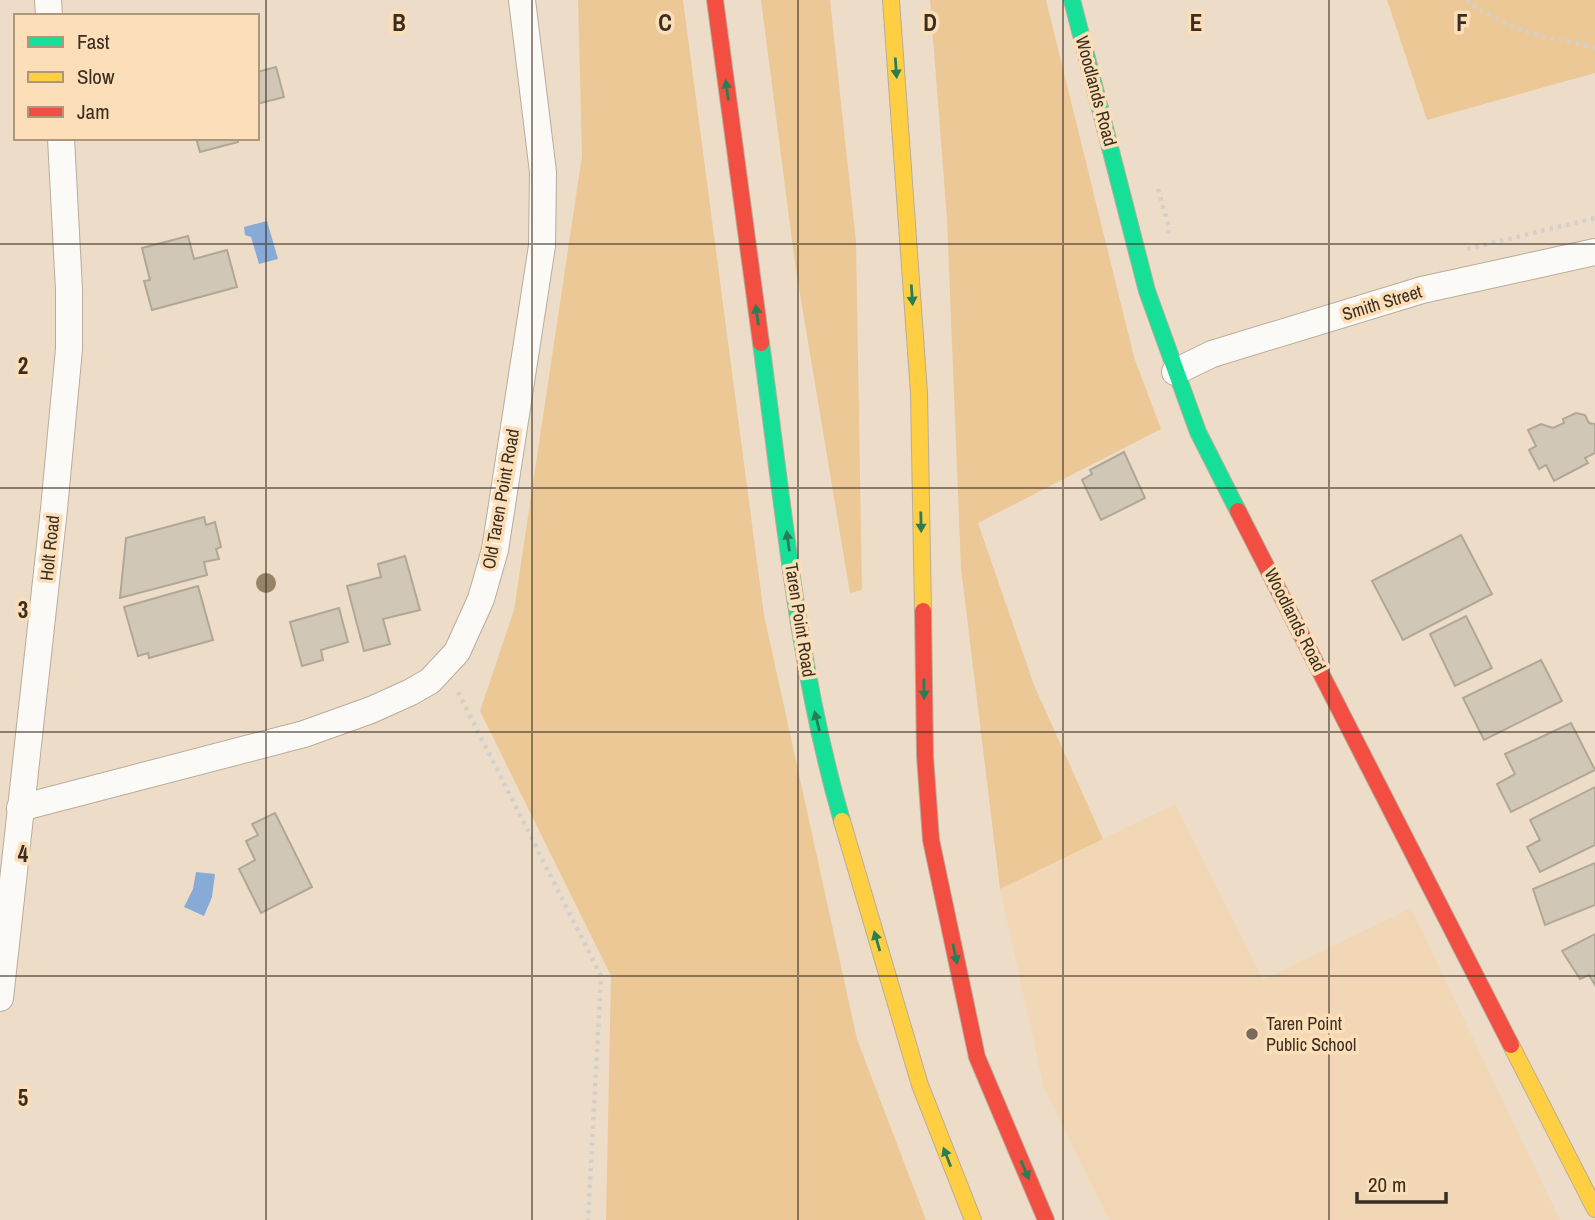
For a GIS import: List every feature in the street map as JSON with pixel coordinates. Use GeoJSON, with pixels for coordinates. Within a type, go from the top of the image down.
{"type":"FeatureCollection","features":[{"type":"Feature","properties":{"kind":"main road","name":"Taren Point Road"},"geometry":{"type":"LineString","coordinates":[[715,0],[814,711],[839,809],[912,1059],[950,1166],[973,1220]]}},
{"type":"Feature","properties":{"kind":"main road"},"geometry":{"type":"LineString","coordinates":[[891,0],[919,393],[925,756],[931,840],[977,1057],[1046,1220]]}},
{"type":"Feature","properties":{"kind":"main road","name":"Woodlands Road"},"geometry":{"type":"LineString","coordinates":[[1072,0],[1147,290],[1198,432],[1595,1209]]}},
{"type":"Feature","properties":{"kind":"street","name":"Old Taren Point Road"},"geometry":{"type":"LineString","coordinates":[[20,808],[304,734],[371,710],[411,692],[430,681],[457,652],[475,614],[495,550],[542,246],[543,172],[522,0]]}},
{"type":"Feature","properties":{"kind":"street","name":"Holt Road"},"geometry":{"type":"LineString","coordinates":[[0,998],[69,349],[69,290],[61,140]]}},
{"type":"Feature","properties":{"kind":"street","name":"Smith Street"},"geometry":{"type":"LineString","coordinates":[[1175,372],[1212,354],[1422,290],[1595,252]]}},
{"type":"Feature","properties":{"kind":"path"},"geometry":{"type":"LineString","coordinates":[[1466,0],[1487,15],[1517,28],[1543,37],[1595,48]]}},
{"type":"Feature","properties":{"kind":"path"},"geometry":{"type":"LineString","coordinates":[[447,664],[458,692],[601,976],[588,1220]]}},
{"type":"Feature","properties":{"kind":"shaded area"},"geometry":{"type":"Polygon","coordinates":[[[578,0],[683,0],[764,615],[857,1039],[926,1220],[606,1220],[611,976],[480,711],[514,610],[582,156],[578,0]]]}},
{"type":"Feature","properties":{"kind":"shaded area"},"geometry":{"type":"Polygon","coordinates":[[[761,0],[830,0],[856,242],[862,590],[850,593],[795,264],[761,0]]]}},
{"type":"Feature","properties":{"kind":"shaded area"},"geometry":{"type":"Polygon","coordinates":[[[930,0],[1046,0],[1134,357],[1161,429],[978,523],[1034,685],[1103,839],[1000,889],[961,568],[947,219],[930,0]]]}},
{"type":"Feature","properties":{"kind":"shaded area"},"geometry":{"type":"Polygon","coordinates":[[[1387,0],[1595,0],[1595,73],[1427,120],[1387,0]]]}},
{"type":"Feature","properties":{"kind":"shaded area","name":"Taren Point Public School"},"geometry":{"type":"Polygon","coordinates":[[[1175,804],[1263,980],[1411,908],[1560,1220],[1109,1220],[1044,1088],[1000,889],[1175,804]]]}},
{"type":"Feature","properties":{"kind":"water"},"geometry":{"type":"Polygon","coordinates":[[[267,221],[278,259],[259,264],[251,237],[245,235],[244,227],[267,221]]]}},
{"type":"Feature","properties":{"kind":"water"},"geometry":{"type":"Polygon","coordinates":[[[196,872],[215,874],[212,897],[204,916],[184,907],[193,889],[196,872]]]}},
{"type":"Feature","properties":{"kind":"building"},"geometry":{"type":"Polygon","coordinates":[[[276,67],[284,97],[259,103],[259,71],[276,67]]]}},
{"type":"Feature","properties":{"kind":"building"},"geometry":{"type":"Polygon","coordinates":[[[197,140],[238,140],[238,142],[200,152],[197,140]]]}},
{"type":"Feature","properties":{"kind":"building"},"geometry":{"type":"Polygon","coordinates":[[[188,236],[194,259],[227,250],[237,287],[152,310],[144,281],[150,280],[142,248],[188,236]]]}},
{"type":"Feature","properties":{"kind":"building"},"geometry":{"type":"Polygon","coordinates":[[[1576,413],[1585,415],[1589,423],[1595,424],[1595,453],[1585,458],[1588,463],[1554,481],[1546,465],[1539,469],[1529,450],[1536,446],[1528,430],[1541,424],[1553,428],[1576,413]]]}},
{"type":"Feature","properties":{"kind":"building"},"geometry":{"type":"Polygon","coordinates":[[[1124,452],[1145,498],[1101,520],[1082,480],[1092,474],[1090,470],[1124,452]]]}},
{"type":"Feature","properties":{"kind":"building"},"geometry":{"type":"Polygon","coordinates":[[[204,517],[206,525],[215,522],[221,547],[216,549],[219,559],[204,562],[207,575],[120,598],[126,538],[204,517]]]}},
{"type":"Feature","properties":{"kind":"building"},"geometry":{"type":"Polygon","coordinates":[[[1461,535],[1492,594],[1403,640],[1372,581],[1461,535]]]}},
{"type":"Feature","properties":{"kind":"building"},"geometry":{"type":"Polygon","coordinates":[[[405,556],[420,610],[383,619],[390,644],[364,651],[347,586],[381,577],[378,564],[405,556]]]}},
{"type":"Feature","properties":{"kind":"building"},"geometry":{"type":"Polygon","coordinates":[[[198,586],[213,640],[149,658],[148,653],[138,656],[124,607],[198,586]]]}},
{"type":"Feature","properties":{"kind":"building"},"geometry":{"type":"Polygon","coordinates":[[[339,608],[348,642],[321,650],[323,660],[302,666],[290,622],[339,608]]]}},
{"type":"Feature","properties":{"kind":"building"},"geometry":{"type":"Polygon","coordinates":[[[1466,616],[1492,668],[1455,686],[1430,634],[1466,616]]]}},
{"type":"Feature","properties":{"kind":"building"},"geometry":{"type":"Polygon","coordinates":[[[1541,660],[1562,701],[1484,740],[1463,698],[1541,660]]]}},
{"type":"Feature","properties":{"kind":"building"},"geometry":{"type":"Polygon","coordinates":[[[1571,723],[1595,770],[1511,812],[1497,784],[1515,774],[1505,754],[1571,723]]]}},
{"type":"Feature","properties":{"kind":"building"},"geometry":{"type":"Polygon","coordinates":[[[1595,787],[1595,845],[1540,872],[1527,847],[1540,840],[1530,820],[1595,787]]]}},
{"type":"Feature","properties":{"kind":"building"},"geometry":{"type":"Polygon","coordinates":[[[275,813],[312,887],[261,913],[239,869],[255,860],[246,841],[258,835],[252,824],[275,813]]]}},
{"type":"Feature","properties":{"kind":"building"},"geometry":{"type":"Polygon","coordinates":[[[1595,863],[1595,905],[1545,925],[1533,889],[1595,863]]]}},
{"type":"Feature","properties":{"kind":"building"},"geometry":{"type":"Polygon","coordinates":[[[1595,934],[1595,985],[1589,975],[1580,979],[1562,951],[1595,934]]]}},
{"type":"Feature","properties":{"kind":"traffic: fast"},"geometry":{"type":"LineString","coordinates":[[1072,0],[1147,291],[1198,432],[1238,511]]}},
{"type":"Feature","properties":{"kind":"traffic: fast"},"geometry":{"type":"LineString","coordinates":[[761,343],[802,644],[813,703],[842,821]]}},
{"type":"Feature","properties":{"kind":"traffic: slow"},"geometry":{"type":"LineString","coordinates":[[891,0],[919,393],[923,611]]}},
{"type":"Feature","properties":{"kind":"traffic: slow"},"geometry":{"type":"LineString","coordinates":[[842,821],[920,1085],[973,1220]]}},
{"type":"Feature","properties":{"kind":"traffic: slow"},"geometry":{"type":"LineString","coordinates":[[1511,1045],[1595,1209]]}},
{"type":"Feature","properties":{"kind":"traffic: jam"},"geometry":{"type":"LineString","coordinates":[[715,0],[761,343]]}},
{"type":"Feature","properties":{"kind":"traffic: jam"},"geometry":{"type":"LineString","coordinates":[[1238,511],[1511,1045]]}},
{"type":"Feature","properties":{"kind":"traffic: jam"},"geometry":{"type":"LineString","coordinates":[[923,611],[925,756],[931,840],[977,1057],[1046,1220]]}},
{"type":"Feature","properties":{"kind":"place","name":"Taren Point Public School"},"geometry":{"type":"Point","coordinates":[1252,1034]}}]}
